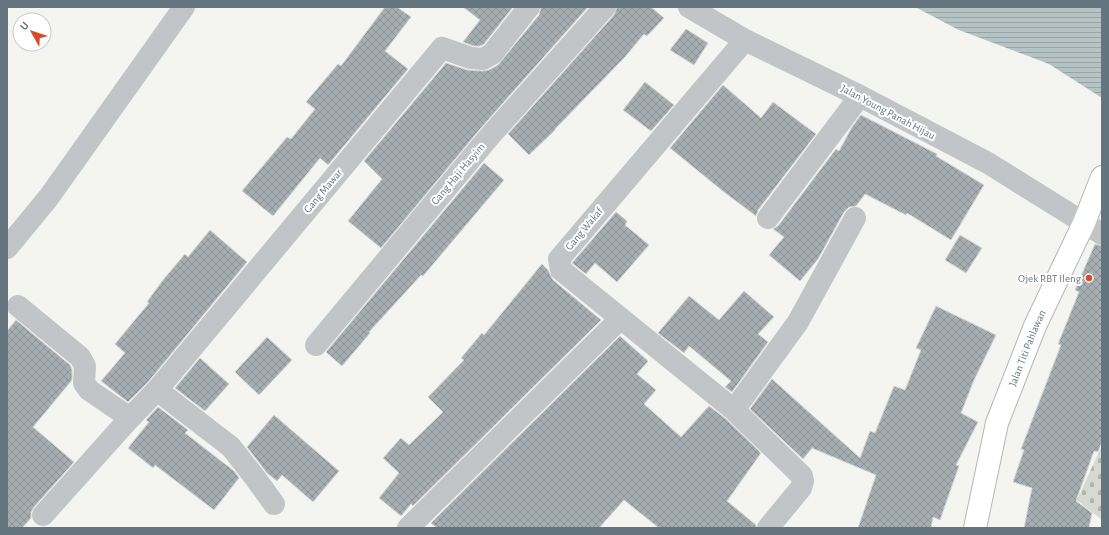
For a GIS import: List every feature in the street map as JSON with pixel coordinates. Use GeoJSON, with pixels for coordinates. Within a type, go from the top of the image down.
{"type":"FeatureCollection","features":[{"type":"Feature","properties":{"kind":"main road","name":"Jalan Titi Pahlawan"},"geometry":{"type":"LineString","coordinates":[[975,528],[997,423],[1035,326],[1084,222],[1102,177]]}},
{"type":"Feature","properties":{"kind":"street"},"geometry":{"type":"LineString","coordinates":[[7,248],[49,197],[184,7]]}},
{"type":"Feature","properties":{"kind":"street","name":"Gang Mawar"},"geometry":{"type":"LineString","coordinates":[[43,515],[130,418],[158,390],[442,48],[471,58],[483,59],[492,54],[529,7]]}},
{"type":"Feature","properties":{"kind":"street","name":"Gang Haji Hasyim"},"geometry":{"type":"LineString","coordinates":[[316,344],[489,137],[605,7]]}},
{"type":"Feature","properties":{"kind":"street","name":"Jalan Young Panah Hijau"},"geometry":{"type":"LineString","coordinates":[[689,7],[745,40],[860,96],[988,163],[1102,234]]}},
{"type":"Feature","properties":{"kind":"street","name":"Gang Wakaf"},"geometry":{"type":"LineString","coordinates":[[745,40],[559,259],[561,270],[734,410],[802,476],[803,481],[801,488],[768,528]]}},
{"type":"Feature","properties":{"kind":"street"},"geometry":{"type":"LineString","coordinates":[[768,218],[860,96]]}},
{"type":"Feature","properties":{"kind":"street"},"geometry":{"type":"LineString","coordinates":[[734,410],[798,322],[855,218]]}},
{"type":"Feature","properties":{"kind":"street"},"geometry":{"type":"LineString","coordinates":[[18,306],[80,357],[85,366],[84,383],[89,390],[130,418]]}},
{"type":"Feature","properties":{"kind":"street"},"geometry":{"type":"LineString","coordinates":[[408,528],[620,319]]}},
{"type":"Feature","properties":{"kind":"street"},"geometry":{"type":"LineString","coordinates":[[158,390],[231,447],[274,504]]}},
{"type":"Feature","properties":{"kind":"green space"},"geometry":{"type":"Polygon","coordinates":[[[1102,445],[1102,520],[1077,500],[1102,445]]]}},
{"type":"Feature","properties":{"kind":"shaded area"},"geometry":{"type":"Polygon","coordinates":[[[915,7],[1102,7],[1102,98],[1049,64],[959,30],[915,7]]]}},
{"type":"Feature","properties":{"kind":"building"},"geometry":{"type":"Polygon","coordinates":[[[385,7],[397,7],[411,17],[385,51],[408,69],[328,165],[320,158],[273,216],[242,191],[287,137],[291,139],[315,109],[306,102],[338,64],[341,66],[385,7]]]}},
{"type":"Feature","properties":{"kind":"building"},"geometry":{"type":"Polygon","coordinates":[[[463,7],[513,7],[484,44],[474,46],[463,42],[480,20],[463,7]]]}},
{"type":"Feature","properties":{"kind":"building"},"geometry":{"type":"Polygon","coordinates":[[[541,7],[588,7],[480,129],[381,248],[348,221],[382,179],[364,161],[446,63],[467,70],[482,71],[489,70],[498,65],[539,15],[541,7]]]}},
{"type":"Feature","properties":{"kind":"building"},"geometry":{"type":"Polygon","coordinates":[[[617,7],[651,7],[664,18],[647,36],[644,34],[624,58],[529,155],[508,134],[614,15],[617,7]]]}},
{"type":"Feature","properties":{"kind":"building"},"geometry":{"type":"Polygon","coordinates":[[[686,29],[708,43],[694,65],[670,50],[686,29]]]}},
{"type":"Feature","properties":{"kind":"building"},"geometry":{"type":"Polygon","coordinates":[[[645,82],[674,105],[651,131],[623,110],[645,82]]]}},
{"type":"Feature","properties":{"kind":"building"},"geometry":{"type":"Polygon","coordinates":[[[723,85],[761,118],[773,102],[816,134],[758,210],[756,216],[670,148],[723,85]]]}},
{"type":"Feature","properties":{"kind":"building"},"geometry":{"type":"Polygon","coordinates":[[[861,115],[937,154],[936,156],[984,185],[951,240],[907,213],[906,215],[865,194],[856,206],[849,207],[844,212],[818,259],[800,281],[769,255],[784,237],[773,229],[778,226],[836,149],[839,151],[852,127],[861,115]]]}},
{"type":"Feature","properties":{"kind":"building"},"geometry":{"type":"Polygon","coordinates":[[[484,163],[504,180],[423,276],[421,275],[369,332],[370,333],[342,366],[326,352],[484,163]]]}},
{"type":"Feature","properties":{"kind":"building"},"geometry":{"type":"Polygon","coordinates":[[[616,212],[627,221],[625,225],[649,245],[617,282],[595,263],[586,274],[572,263],[616,212]]]}},
{"type":"Feature","properties":{"kind":"building"},"geometry":{"type":"Polygon","coordinates":[[[210,230],[247,262],[148,382],[128,402],[101,381],[125,353],[115,344],[149,303],[147,302],[163,280],[185,254],[188,257],[210,230]]]}},
{"type":"Feature","properties":{"kind":"building"},"geometry":{"type":"Polygon","coordinates":[[[960,235],[982,248],[966,273],[945,260],[960,235]]]}},
{"type":"Feature","properties":{"kind":"building"},"geometry":{"type":"Polygon","coordinates":[[[1095,244],[1102,246],[1102,441],[1098,452],[1094,451],[1076,501],[1092,513],[1089,528],[1024,528],[1032,488],[1013,482],[1024,450],[1021,449],[1061,345],[1058,344],[1079,292],[1075,290],[1095,244]]]}},
{"type":"Feature","properties":{"kind":"building"},"geometry":{"type":"Polygon","coordinates":[[[542,264],[548,270],[553,280],[601,320],[413,506],[411,504],[401,516],[379,498],[399,473],[383,458],[401,438],[409,445],[443,412],[428,397],[464,360],[461,358],[482,333],[484,335],[542,264]]]}},
{"type":"Feature","properties":{"kind":"building"},"geometry":{"type":"Polygon","coordinates":[[[744,291],[774,317],[758,334],[768,342],[732,392],[725,387],[731,381],[689,346],[684,353],[658,333],[689,296],[719,320],[744,291]]]}},
{"type":"Feature","properties":{"kind":"building"},"geometry":{"type":"Polygon","coordinates":[[[936,306],[996,335],[974,380],[961,413],[978,422],[956,465],[959,466],[940,520],[933,517],[931,528],[858,528],[876,475],[812,448],[803,459],[750,409],[772,379],[860,458],[870,431],[875,433],[894,386],[905,390],[921,350],[916,348],[936,306]]]}},
{"type":"Feature","properties":{"kind":"building"},"geometry":{"type":"Polygon","coordinates":[[[16,320],[70,365],[72,369],[72,380],[33,427],[74,462],[34,507],[31,512],[31,518],[22,528],[7,528],[7,331],[16,320]]]}},
{"type":"Feature","properties":{"kind":"building"},"geometry":{"type":"Polygon","coordinates":[[[620,336],[648,361],[637,374],[656,390],[644,404],[681,437],[709,406],[726,419],[761,453],[727,501],[756,525],[756,528],[659,528],[624,500],[599,528],[437,528],[431,523],[620,336]]]}},
{"type":"Feature","properties":{"kind":"building"},"geometry":{"type":"Polygon","coordinates":[[[267,337],[292,360],[259,395],[235,372],[267,337]]]}},
{"type":"Feature","properties":{"kind":"building"},"geometry":{"type":"Polygon","coordinates":[[[200,358],[229,384],[205,411],[175,388],[200,358]]]}},
{"type":"Feature","properties":{"kind":"building"},"geometry":{"type":"Polygon","coordinates":[[[158,407],[188,430],[185,433],[234,471],[239,478],[214,510],[155,465],[153,468],[128,448],[149,422],[146,420],[158,407]]]}},
{"type":"Feature","properties":{"kind":"building"},"geometry":{"type":"Polygon","coordinates":[[[274,415],[339,471],[313,502],[282,475],[277,481],[267,473],[247,447],[274,415]]]}},
{"type":"Feature","properties":{"kind":"place","name":"Ojek RBT Ileng"},"geometry":{"type":"Point","coordinates":[1089,278]}}]}
